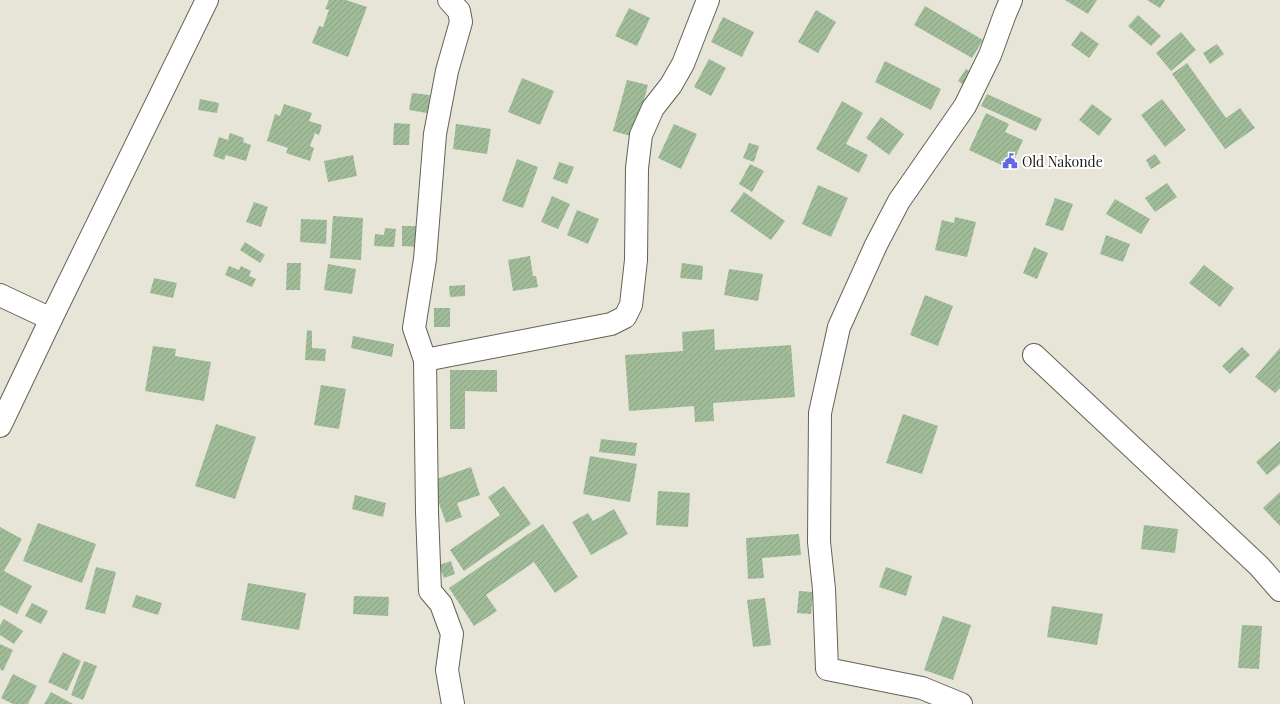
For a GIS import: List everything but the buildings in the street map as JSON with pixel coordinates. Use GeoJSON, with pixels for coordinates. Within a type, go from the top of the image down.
{"type":"FeatureCollection","features":[{"type":"Feature","properties":{"kind":"street"},"geometry":{"type":"LineString","coordinates":[[0,426],[207,0]]}},
{"type":"Feature","properties":{"kind":"street"},"geometry":{"type":"LineString","coordinates":[[449,0],[459,11],[461,22],[447,71],[435,134],[425,259],[414,328],[425,360],[427,512],[430,591],[441,604],[452,634],[447,670],[453,704]]}},
{"type":"Feature","properties":{"kind":"street"},"geometry":{"type":"LineString","coordinates":[[425,360],[611,324],[625,317],[631,305],[636,260],[637,168],[641,135],[653,108],[671,85],[683,64],[708,0]]}},
{"type":"Feature","properties":{"kind":"street"},"geometry":{"type":"LineString","coordinates":[[961,704],[922,688],[828,669],[824,589],[819,542],[820,413],[839,327],[876,246],[899,201],[965,106],[990,55],[1011,0]]}},
{"type":"Feature","properties":{"kind":"street"},"geometry":{"type":"LineString","coordinates":[[0,295],[51,319]]}},
{"type":"Feature","properties":{"kind":"street"},"geometry":{"type":"LineString","coordinates":[[1034,355],[1259,566],[1280,590]]}},
{"type":"Feature","properties":{"kind":"place","name":"Old Nakonde"},"geometry":{"type":"Point","coordinates":[1010,161]}}]}
